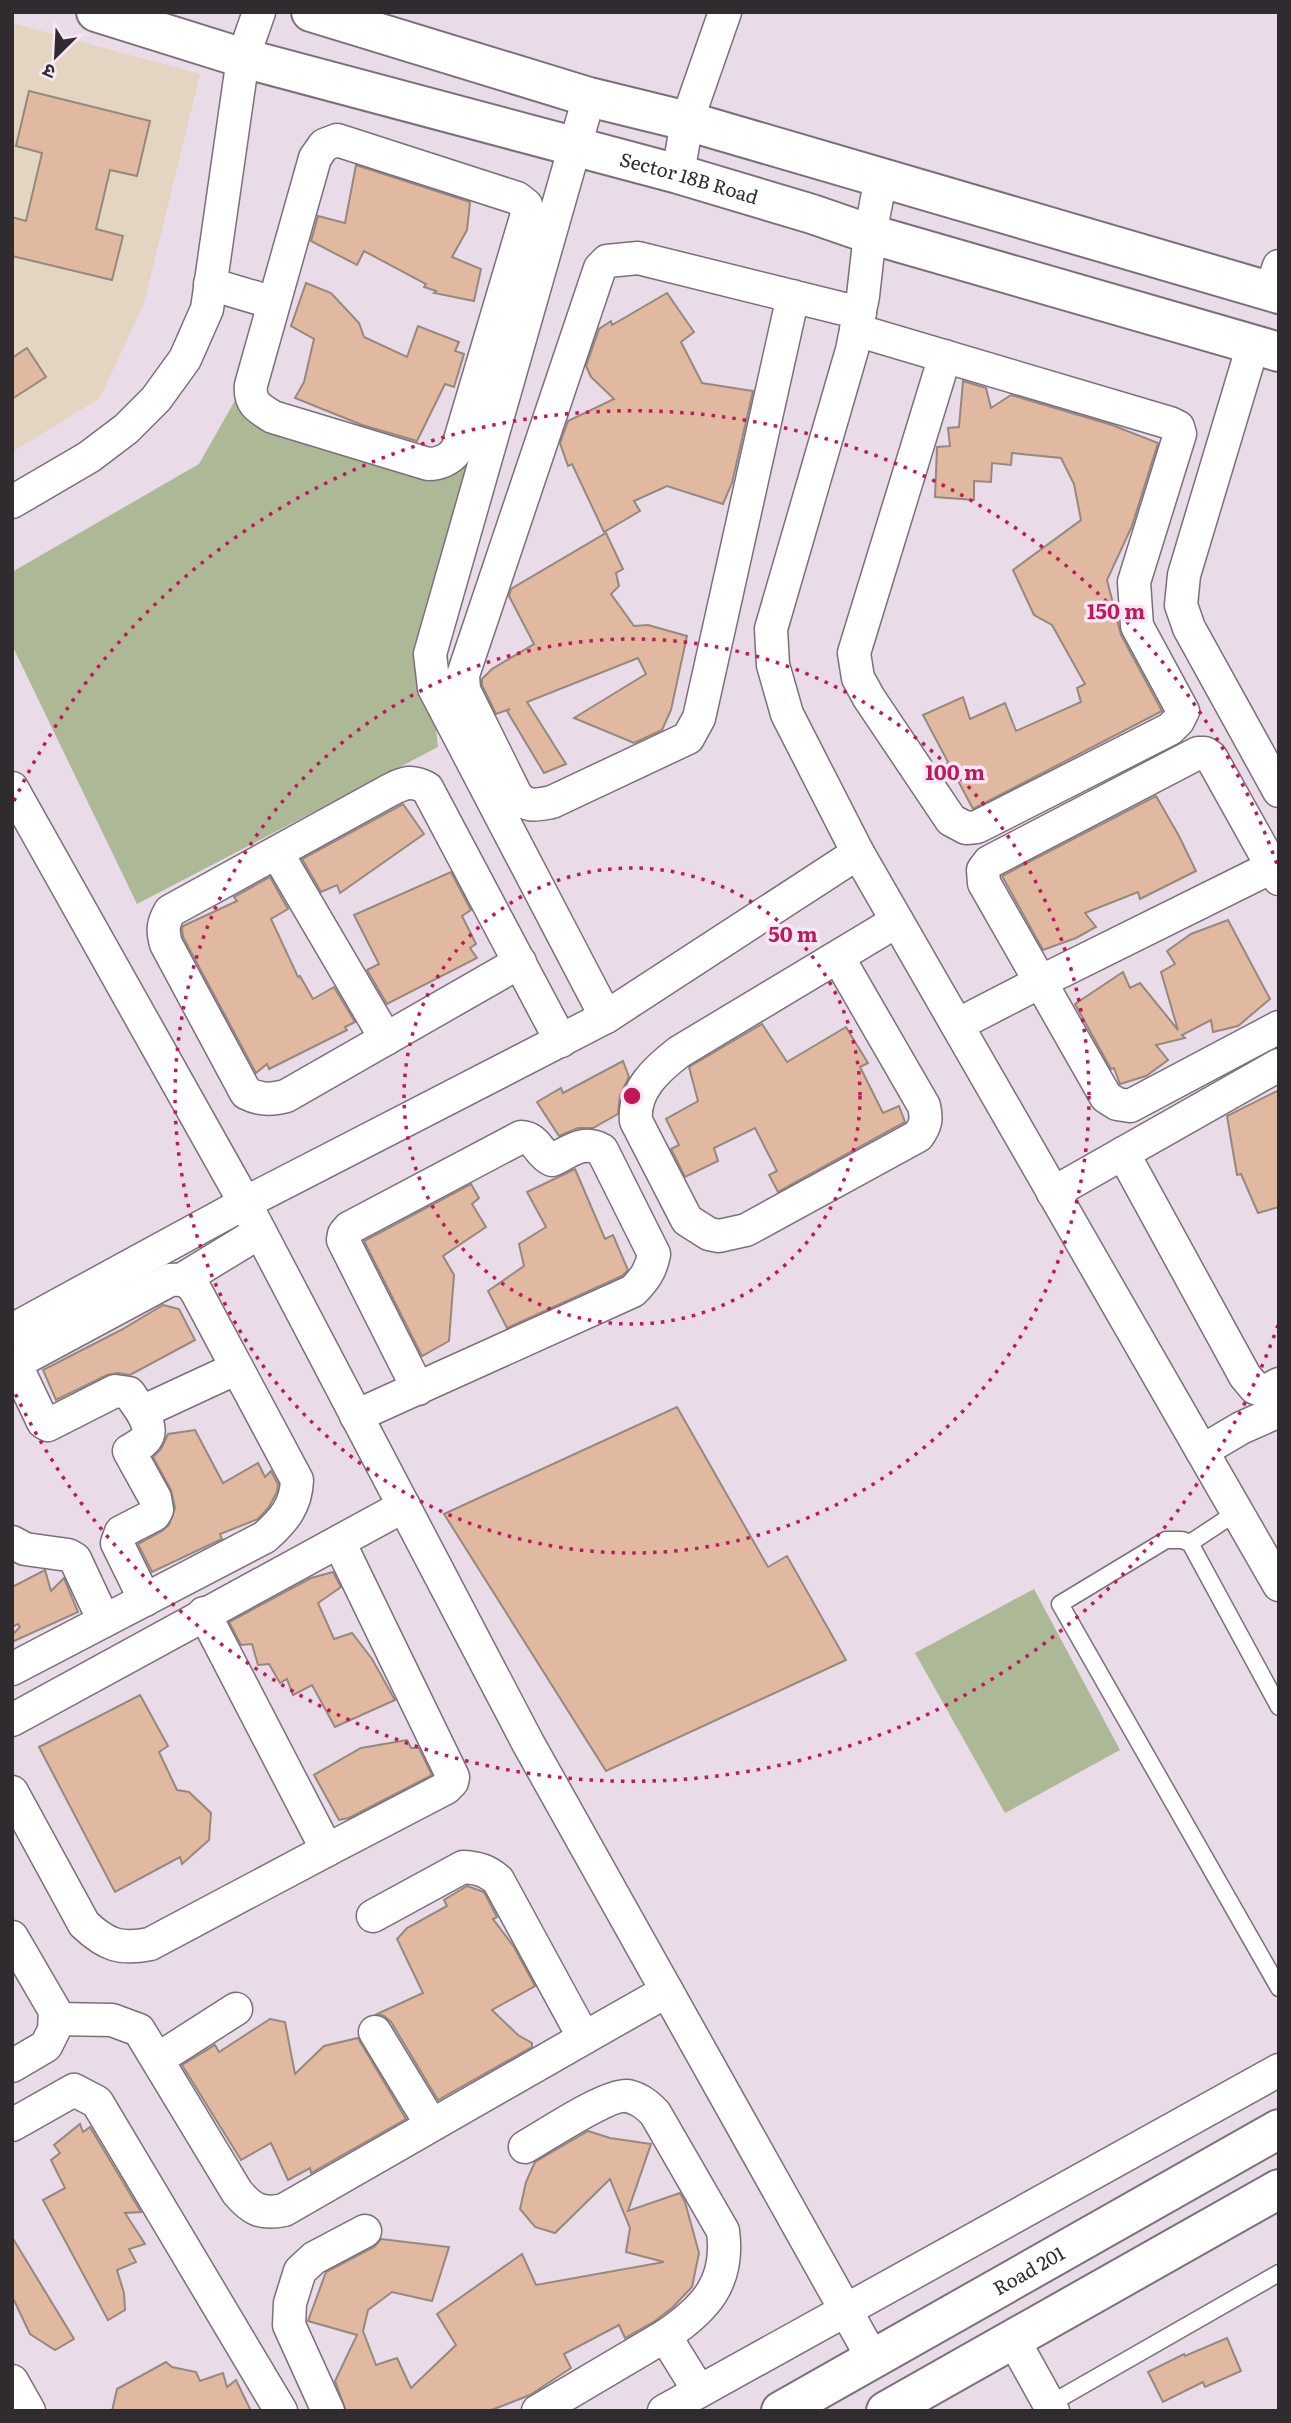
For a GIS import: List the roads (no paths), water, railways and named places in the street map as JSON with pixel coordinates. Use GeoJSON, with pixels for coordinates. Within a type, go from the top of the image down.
{"type":"FeatureCollection","features":[{"type":"Feature","properties":{"kind":"street","name":"Sector 18B Road"},"geometry":{"type":"LineString","coordinates":[[96,12],[243,58],[678,174],[870,234],[1266,349]]}},
{"type":"Feature","properties":{"kind":"street"},"geometry":{"type":"LineString","coordinates":[[12,502],[89,457],[127,429],[156,399],[185,359],[207,309],[243,58],[259,12]]}},
{"type":"Feature","properties":{"kind":"street"},"geometry":{"type":"LineString","coordinates":[[311,12],[589,97],[687,121],[881,178],[1276,284]]}},
{"type":"Feature","properties":{"kind":"street"},"geometry":{"type":"LineString","coordinates":[[678,174],[687,121],[725,12]]}},
{"type":"Feature","properties":{"kind":"street"},"geometry":{"type":"LineString","coordinates":[[589,97],[430,654],[434,688],[606,1017]]}},
{"type":"Feature","properties":{"kind":"street"},"geometry":{"type":"LineString","coordinates":[[337,140],[517,198],[526,205],[527,214],[457,450],[448,460],[438,464],[428,464],[273,417],[255,405],[250,396],[251,385],[274,303],[315,158],[324,145],[337,140]]}},
{"type":"Feature","properties":{"kind":"street"},"geometry":{"type":"LineString","coordinates":[[881,178],[858,321],[771,629],[773,665],[787,714],[858,853],[1279,1585]]}},
{"type":"Feature","properties":{"kind":"street"},"geometry":{"type":"LineString","coordinates":[[793,296],[699,718],[688,738],[552,802],[532,806],[523,803],[516,795],[464,690],[463,675],[600,268],[607,261],[638,258],[793,296],[946,356],[1178,427],[1180,434],[1134,582],[1137,626],[1183,711],[1178,721],[1170,729],[977,827],[966,828],[951,820],[869,698],[858,678],[854,653],[946,356]]}},
{"type":"Feature","properties":{"kind":"street"},"geometry":{"type":"LineString","coordinates":[[210,284],[274,303]]}},
{"type":"Feature","properties":{"kind":"street"},"geometry":{"type":"LineString","coordinates":[[1266,349],[1184,575],[1181,605],[1189,628],[1279,791]]}},
{"type":"Feature","properties":{"kind":"street"},"geometry":{"type":"LineString","coordinates":[[957,1025],[1040,982],[1275,873],[1211,757],[1205,753],[1198,753],[989,862],[984,870],[984,883],[1040,982],[1106,1097],[1117,1104],[1130,1106],[1279,1027]]}},
{"type":"Feature","properties":{"kind":"street"},"geometry":{"type":"LineString","coordinates":[[520,962],[286,1096],[271,1100],[256,1098],[246,1093],[166,944],[163,932],[164,922],[170,911],[390,790],[407,782],[419,784],[427,788],[520,962],[561,1041]]}},
{"type":"Feature","properties":{"kind":"street"},"geometry":{"type":"LineString","coordinates":[[12,788],[245,1203],[528,1743],[873,2359]]}},
{"type":"Feature","properties":{"kind":"street"},"geometry":{"type":"LineString","coordinates":[[277,853],[386,1039]]}},
{"type":"Feature","properties":{"kind":"street"},"geometry":{"type":"LineString","coordinates":[[12,1330],[245,1203],[606,1017],[858,853]]}},
{"type":"Feature","properties":{"kind":"street"},"geometry":{"type":"LineString","coordinates":[[838,957],[924,1107],[927,1116],[925,1126],[918,1136],[746,1230],[719,1236],[709,1234],[687,1220],[636,1121],[635,1112],[644,1086],[661,1066],[679,1052],[897,921]]}},
{"type":"Feature","properties":{"kind":"street"},"geometry":{"type":"LineString","coordinates":[[1054,1193],[1279,1065]]}},
{"type":"Feature","properties":{"kind":"street"},"geometry":{"type":"LineString","coordinates":[[356,1416],[418,1388],[633,1290],[644,1280],[651,1269],[654,1254],[601,1150],[593,1144],[583,1144],[552,1160],[546,1157],[536,1142],[528,1137],[521,1137],[349,1228],[344,1234],[344,1240],[418,1388]]}},
{"type":"Feature","properties":{"kind":"street"},"geometry":{"type":"LineString","coordinates":[[1124,1153],[1245,1376],[1255,1388],[1266,1391],[1279,1384]]}},
{"type":"Feature","properties":{"kind":"street"},"geometry":{"type":"LineString","coordinates":[[145,1600],[117,1543],[121,1532],[157,1510],[155,1498],[130,1451],[143,1443],[150,1434],[150,1427],[142,1412],[129,1394],[115,1391],[48,1425],[43,1422],[13,1364],[170,1280],[183,1279],[260,1232]]}},
{"type":"Feature","properties":{"kind":"street"},"geometry":{"type":"LineString","coordinates":[[12,1669],[265,1537],[284,1520],[292,1506],[297,1480],[196,1291],[183,1279]]}},
{"type":"Feature","properties":{"kind":"street"},"geometry":{"type":"LineString","coordinates":[[142,1412],[237,1368]]}},
{"type":"Feature","properties":{"kind":"street"},"geometry":{"type":"LineString","coordinates":[[1202,1451],[1276,1419]]}},
{"type":"Feature","properties":{"kind":"street"},"geometry":{"type":"LineString","coordinates":[[12,1720],[404,1506]]}},
{"type":"Feature","properties":{"kind":"street"},"geometry":{"type":"LineString","coordinates":[[12,1542],[25,1549],[68,1555],[75,1559],[104,1621]]}},
{"type":"Feature","properties":{"kind":"street"},"geometry":{"type":"LineString","coordinates":[[12,1792],[84,1924],[100,1939],[119,1947],[150,1944],[446,1788],[453,1777],[339,1542]]}},
{"type":"Feature","properties":{"kind":"street"},"geometry":{"type":"LineString","coordinates":[[204,1613],[327,1850]]}},
{"type":"Feature","properties":{"kind":"street"},"geometry":{"type":"LineString","coordinates":[[373,1916],[463,1867],[489,1872],[498,1880],[583,2038]]}},
{"type":"Feature","properties":{"kind":"street"},"geometry":{"type":"LineString","coordinates":[[12,1937],[55,2011],[54,2030],[46,2046],[12,2066]]}},
{"type":"Feature","properties":{"kind":"street"},"geometry":{"type":"LineString","coordinates":[[55,2019],[112,2020],[139,2030],[237,2192],[256,2210],[269,2213],[284,2210],[667,1991]]}},
{"type":"Feature","properties":{"kind":"street"},"geometry":{"type":"LineString","coordinates":[[158,2059],[236,2009]]}},
{"type":"Feature","properties":{"kind":"street"},"geometry":{"type":"LineString","coordinates":[[375,2032],[431,2124]]}},
{"type":"Feature","properties":{"kind":"street"},"geometry":{"type":"LineString","coordinates":[[664,2411],[1279,2070]]}},
{"type":"Feature","properties":{"kind":"street"},"geometry":{"type":"LineString","coordinates":[[12,2126],[74,2090],[96,2102],[281,2411]]}},
{"type":"Feature","properties":{"kind":"street"},"geometry":{"type":"LineString","coordinates":[[525,2147],[604,2102],[625,2096],[644,2102],[655,2113],[723,2231],[725,2245],[723,2266],[711,2294],[695,2315],[666,2336],[538,2411]]}},
{"type":"Feature","properties":{"kind":"street","name":"Road 201"},"geometry":{"type":"LineString","coordinates":[[781,2411],[1279,2129]]}},
{"type":"Feature","properties":{"kind":"street"},"geometry":{"type":"LineString","coordinates":[[886,2411],[1279,2189]]}},
{"type":"Feature","properties":{"kind":"street"},"geometry":{"type":"LineString","coordinates":[[328,2411],[289,2325],[289,2303],[300,2271],[314,2258],[365,2231]]}},
{"type":"Feature","properties":{"kind":"street"},"geometry":{"type":"LineString","coordinates":[[666,2336],[699,2391]]}},
{"type":"Feature","properties":{"kind":"street"},"geometry":{"type":"LineString","coordinates":[[1013,2339],[1047,2409]]}},
{"type":"Feature","properties":{"kind":"street"},"geometry":{"type":"LineString","coordinates":[[12,2381],[29,2411]]}},
{"type":"Feature","properties":{"kind":"lane"},"geometry":{"type":"LineString","coordinates":[[1190,1543],[1237,1512]]}},
{"type":"Feature","properties":{"kind":"lane"},"geometry":{"type":"LineString","coordinates":[[1279,1707],[1190,1543],[1166,1540],[1060,1604],[1279,1988]]}},
{"type":"Feature","properties":{"kind":"lane"},"geometry":{"type":"LineString","coordinates":[[1047,2409],[1279,2273]]}}]}
